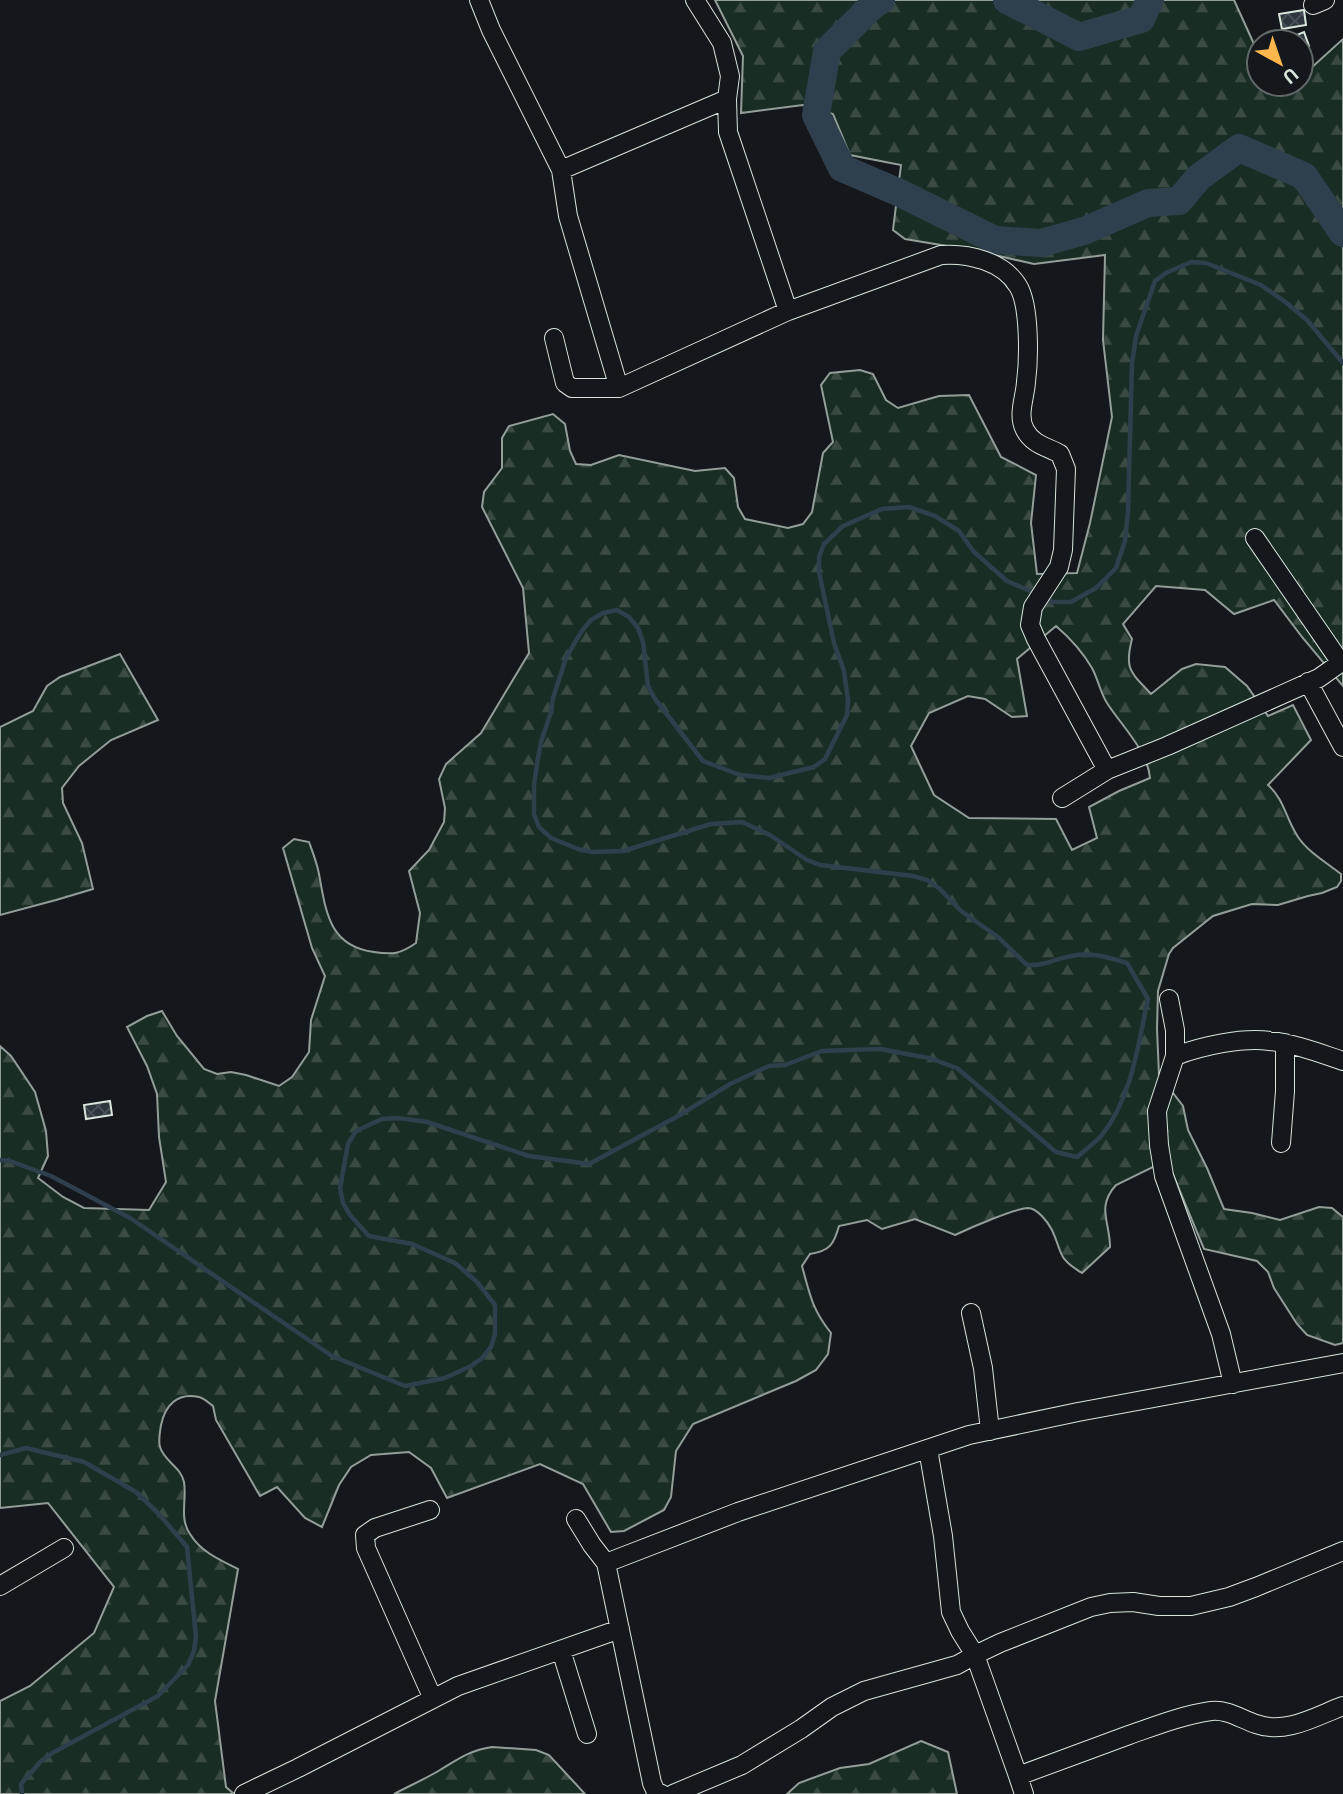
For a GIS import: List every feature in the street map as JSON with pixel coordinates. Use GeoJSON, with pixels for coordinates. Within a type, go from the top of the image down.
{"type":"FeatureCollection","features":[{"type":"Feature","properties":{"kind":"street"},"geometry":{"type":"LineString","coordinates":[[478,0],[561,170],[568,216],[619,388]]}},
{"type":"Feature","properties":{"kind":"street"},"geometry":{"type":"LineString","coordinates":[[695,0],[722,43],[730,76],[727,99],[728,132],[788,311]]}},
{"type":"Feature","properties":{"kind":"street"},"geometry":{"type":"LineString","coordinates":[[561,170],[727,99]]}},
{"type":"Feature","properties":{"kind":"street"},"geometry":{"type":"LineString","coordinates":[[554,338],[565,383],[572,388],[619,388],[788,311],[941,255],[959,254],[990,262],[1005,272],[1017,284],[1024,299],[1028,361],[1021,412],[1025,431],[1042,446],[1060,454],[1066,469],[1063,550],[1059,567],[1033,607],[1030,625],[1035,639],[1107,770]]}},
{"type":"Feature","properties":{"kind":"street"},"geometry":{"type":"LineString","coordinates":[[1062,798],[1107,770],[1318,678],[1342,662],[1255,538]]}},
{"type":"Feature","properties":{"kind":"street"},"geometry":{"type":"LineString","coordinates":[[1308,682],[1343,747]]}},
{"type":"Feature","properties":{"kind":"street"},"geometry":{"type":"LineString","coordinates":[[1169,999],[1175,1030],[1175,1056],[1157,1111],[1164,1176],[1220,1334],[1233,1384]]}},
{"type":"Feature","properties":{"kind":"street"},"geometry":{"type":"LineString","coordinates":[[1175,1056],[1199,1048],[1268,1040],[1296,1045],[1343,1061]]}},
{"type":"Feature","properties":{"kind":"street"},"geometry":{"type":"LineString","coordinates":[[1281,1143],[1285,1043]]}},
{"type":"Feature","properties":{"kind":"street"},"geometry":{"type":"LineString","coordinates":[[971,1313],[983,1368],[990,1431]]}},
{"type":"Feature","properties":{"kind":"street"},"geometry":{"type":"LineString","coordinates":[[606,1563],[738,1512],[969,1435],[1343,1363]]}},
{"type":"Feature","properties":{"kind":"street"},"geometry":{"type":"LineString","coordinates":[[928,1449],[943,1536],[951,1612],[975,1655],[1024,1794]]}},
{"type":"Feature","properties":{"kind":"street"},"geometry":{"type":"LineString","coordinates":[[430,1510],[375,1528],[365,1535],[366,1548],[433,1699]]}},
{"type":"Feature","properties":{"kind":"street"},"geometry":{"type":"LineString","coordinates":[[576,1519],[606,1563],[652,1783],[656,1792],[662,1794]]}},
{"type":"Feature","properties":{"kind":"street"},"geometry":{"type":"LineString","coordinates":[[0,1586],[64,1548]]}},
{"type":"Feature","properties":{"kind":"street"},"geometry":{"type":"LineString","coordinates":[[673,1794],[742,1765],[832,1707],[864,1691],[957,1665],[1000,1643],[1091,1607],[1133,1602],[1159,1606],[1191,1606],[1229,1597],[1343,1551]]}},
{"type":"Feature","properties":{"kind":"street"},"geometry":{"type":"LineString","coordinates":[[244,1794],[299,1769],[458,1686],[620,1629]]}},
{"type":"Feature","properties":{"kind":"street"},"geometry":{"type":"LineString","coordinates":[[561,1650],[587,1734]]}},
{"type":"Feature","properties":{"kind":"street"},"geometry":{"type":"LineString","coordinates":[[1018,1776],[1166,1722],[1212,1711],[1224,1712],[1271,1728],[1291,1727],[1343,1706]]}},
{"type":"Feature","properties":{"kind":"green space"},"geometry":{"type":"Polygon","coordinates":[[[715,0],[1234,0],[1247,28],[1245,98],[1315,98],[1315,64],[1343,39],[1343,686],[1274,600],[1234,614],[1205,590],[1156,586],[1123,624],[1132,639],[1129,658],[1131,670],[1151,694],[1182,669],[1196,664],[1225,667],[1247,686],[1268,716],[1293,705],[1311,740],[1268,785],[1278,796],[1298,837],[1312,852],[1341,874],[1341,881],[1337,887],[1322,893],[1278,905],[1252,904],[1213,916],[1173,948],[1158,991],[1159,1075],[1183,1106],[1188,1130],[1224,1209],[1280,1220],[1319,1207],[1332,1208],[1343,1217],[1343,1343],[1335,1345],[1307,1335],[1274,1288],[1268,1272],[1257,1261],[1204,1249],[1167,1160],[1116,1185],[1105,1208],[1110,1247],[1082,1273],[1064,1259],[1050,1227],[1042,1216],[1028,1208],[1002,1215],[955,1235],[915,1219],[882,1229],[867,1220],[839,1226],[830,1246],[810,1254],[802,1266],[816,1309],[831,1333],[828,1354],[816,1370],[796,1381],[693,1424],[676,1451],[671,1497],[664,1510],[624,1531],[611,1532],[583,1484],[540,1464],[447,1498],[431,1468],[409,1452],[371,1455],[351,1467],[339,1485],[322,1527],[305,1518],[277,1487],[260,1496],[216,1420],[213,1406],[201,1398],[191,1396],[178,1399],[169,1406],[163,1418],[159,1439],[162,1452],[184,1482],[187,1528],[205,1551],[238,1569],[215,1701],[226,1787],[234,1794],[0,1794],[0,1701],[30,1686],[94,1633],[114,1587],[48,1503],[0,1508],[0,1046],[11,1056],[35,1092],[46,1131],[48,1156],[38,1178],[63,1197],[84,1208],[149,1210],[166,1182],[159,1137],[157,1094],[147,1066],[127,1027],[162,1011],[177,1036],[204,1069],[217,1074],[231,1072],[246,1075],[279,1086],[292,1077],[309,1052],[311,1020],[325,976],[312,948],[283,848],[294,839],[309,842],[332,925],[347,943],[374,952],[396,953],[416,943],[420,913],[409,871],[429,850],[444,822],[445,808],[439,779],[446,764],[481,733],[529,653],[523,588],[482,507],[484,492],[502,468],[502,438],[509,426],[553,414],[565,424],[570,451],[576,464],[591,465],[619,455],[695,471],[725,468],[734,478],[738,507],[745,519],[788,528],[803,524],[812,512],[823,453],[833,442],[821,385],[830,373],[860,370],[873,374],[886,400],[898,408],[939,396],[969,395],[1001,457],[1036,475],[1031,523],[1037,574],[1077,573],[1112,417],[1103,340],[1105,255],[1034,264],[905,239],[893,230],[901,165],[850,155],[833,114],[803,105],[741,113],[743,56],[715,0]],[[1056,626],[1017,659],[1027,716],[1012,717],[985,699],[968,696],[929,713],[911,746],[934,795],[969,818],[1056,819],[1072,850],[1097,838],[1089,807],[1150,778],[1144,758],[1107,703],[1092,668],[1071,640],[1056,626]]]}},
{"type":"Feature","properties":{"kind":"green space"},"geometry":{"type":"Polygon","coordinates":[[[120,654],[158,720],[111,740],[79,766],[62,788],[63,803],[82,843],[93,889],[0,915],[0,727],[33,711],[47,686],[60,677],[120,654]]]}},
{"type":"Feature","properties":{"kind":"green space"},"geometry":{"type":"Polygon","coordinates":[[[921,1741],[948,1752],[957,1794],[787,1794],[799,1783],[840,1768],[869,1764],[921,1741]]]}},
{"type":"Feature","properties":{"kind":"green space"},"geometry":{"type":"Polygon","coordinates":[[[492,1747],[536,1750],[549,1755],[585,1794],[394,1794],[464,1756],[492,1747]]]}},
{"type":"Feature","properties":{"kind":"building"},"geometry":{"type":"Polygon","coordinates":[[[1304,10],[1306,25],[1282,28],[1279,14],[1304,10]]]}},
{"type":"Feature","properties":{"kind":"building"},"geometry":{"type":"Polygon","coordinates":[[[110,1101],[112,1115],[86,1119],[84,1105],[110,1101]]]}},
{"type":"Feature","properties":{"kind":"waterway"},"geometry":{"type":"LineString","coordinates":[[881,0],[827,51],[816,115],[842,168],[995,240],[1041,243],[1084,231],[1148,203],[1179,201],[1198,178],[1239,148],[1304,176],[1343,233]]}},
{"type":"Feature","properties":{"kind":"waterway"},"geometry":{"type":"LineString","coordinates":[[1007,0],[1079,37],[1141,19],[1150,0]]}},
{"type":"Feature","properties":{"kind":"waterway"},"geometry":{"type":"LineString","coordinates":[[1045,598],[1052,602],[1071,602],[1096,588],[1116,568],[1125,541],[1128,511],[1132,364],[1136,336],[1155,281],[1191,262],[1206,263],[1261,285],[1307,320],[1343,363]]}},
{"type":"Feature","properties":{"kind":"waterway"},"geometry":{"type":"LineString","coordinates":[[0,1160],[51,1176],[130,1218],[332,1356],[405,1386],[445,1378],[482,1358],[491,1347],[495,1334],[495,1305],[477,1282],[455,1263],[412,1244],[369,1236],[350,1215],[343,1203],[340,1188],[348,1144],[356,1131],[382,1119],[427,1122],[529,1156],[589,1164],[680,1115],[730,1084],[769,1066],[785,1065],[822,1051],[880,1049],[929,1058],[957,1068],[1056,1152],[1077,1157],[1099,1138],[1112,1120],[1127,1087],[1137,1052],[1148,999],[1127,963],[1086,955],[1027,965],[998,937],[961,911],[940,889],[927,880],[820,865],[807,860],[770,835],[742,822],[711,824],[623,851],[593,852],[551,838],[539,827],[534,814],[534,785],[541,742],[566,658],[581,632],[591,620],[603,613],[617,610],[629,617],[638,628],[643,642],[648,686],[703,761],[740,775],[769,778],[814,767],[825,759],[847,715],[844,671],[834,643],[819,572],[819,557],[824,544],[843,526],[882,509],[909,507],[935,516],[959,531],[974,552],[1007,581],[1037,594]]}},
{"type":"Feature","properties":{"kind":"waterway"},"geometry":{"type":"LineString","coordinates":[[0,1455],[26,1448],[84,1462],[136,1492],[187,1547],[196,1637],[188,1665],[158,1696],[41,1761],[21,1784],[22,1794]]}}]}
